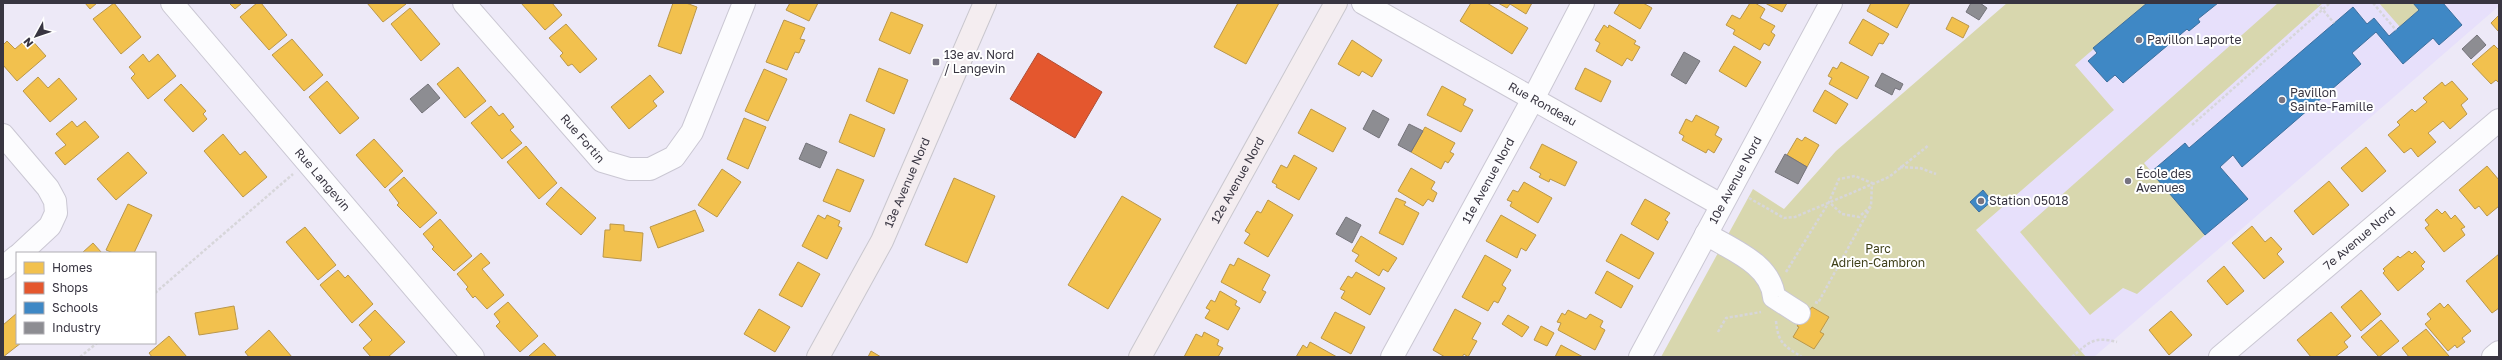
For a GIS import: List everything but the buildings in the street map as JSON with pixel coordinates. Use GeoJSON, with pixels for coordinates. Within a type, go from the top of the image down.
{"type":"FeatureCollection","features":[{"type":"Feature","properties":{"kind":"main road","name":"13e Avenue Nord"},"geometry":{"type":"LineString","coordinates":[[818,357],[882,241],[985,3]]}},
{"type":"Feature","properties":{"kind":"main road","name":"12e Avenue Nord"},"geometry":{"type":"LineString","coordinates":[[1140,357],[1336,3]]}},
{"type":"Feature","properties":{"kind":"street","name":"Rue Langevin"},"geometry":{"type":"LineString","coordinates":[[172,3],[473,357]]}},
{"type":"Feature","properties":{"kind":"street","name":"Rue Fortin"},"geometry":{"type":"LineString","coordinates":[[464,3],[602,161],[636,169],[650,169],[674,157],[692,132],[744,3]]}},
{"type":"Feature","properties":{"kind":"street","name":"Rue Rondeau"},"geometry":{"type":"LineString","coordinates":[[1363,3],[1533,99],[1726,196]]}},
{"type":"Feature","properties":{"kind":"street","name":"11e Avenue Nord"},"geometry":{"type":"LineString","coordinates":[[1392,357],[1533,99],[1583,3]]}},
{"type":"Feature","properties":{"kind":"street","name":"10e Avenue Nord"},"geometry":{"type":"LineString","coordinates":[[1640,357],[1831,3]]}},
{"type":"Feature","properties":{"kind":"street","name":"7e Avenue Nord"},"geometry":{"type":"LineString","coordinates":[[2220,357],[2499,120]]}},
{"type":"Feature","properties":{"kind":"street"},"geometry":{"type":"LineString","coordinates":[[3,134],[48,188],[56,201],[56,212],[50,226],[22,252]]}},
{"type":"Feature","properties":{"kind":"street"},"geometry":{"type":"LineString","coordinates":[[1706,234],[1762,269],[1775,299],[1805,307]]}},
{"type":"Feature","properties":{"kind":"street"},"geometry":{"type":"LineString","coordinates":[[3,268],[16,257]]}},
{"type":"Feature","properties":{"kind":"street"},"geometry":{"type":"LineString","coordinates":[[2493,357],[2499,352]]}},
{"type":"Feature","properties":{"kind":"path"},"geometry":{"type":"LineString","coordinates":[[2316,3],[2334,23]]}},
{"type":"Feature","properties":{"kind":"path"},"geometry":{"type":"LineString","coordinates":[[2192,125],[2330,3]]}},
{"type":"Feature","properties":{"kind":"path"},"geometry":{"type":"LineString","coordinates":[[2373,3],[2396,30]]}},
{"type":"Feature","properties":{"kind":"path"},"geometry":{"type":"LineString","coordinates":[[1726,196],[1784,218],[1795,217],[1889,177],[1929,145]]}},
{"type":"Feature","properties":{"kind":"path"},"geometry":{"type":"LineString","coordinates":[[156,292],[307,162]]}},
{"type":"Feature","properties":{"kind":"path"},"geometry":{"type":"LineString","coordinates":[[1900,167],[1920,168],[1936,174]]}},
{"type":"Feature","properties":{"kind":"path"},"geometry":{"type":"LineString","coordinates":[[1802,357],[1783,344],[1778,336],[1775,299],[1829,202],[1839,179],[1855,176],[1872,184]]}},
{"type":"Feature","properties":{"kind":"path"},"geometry":{"type":"LineString","coordinates":[[1805,307],[1818,303],[1871,206],[1872,184]]}},
{"type":"Feature","properties":{"kind":"path"},"geometry":{"type":"LineString","coordinates":[[1829,202],[1842,214],[1859,217],[1871,206]]}},
{"type":"Feature","properties":{"kind":"path"},"geometry":{"type":"LineString","coordinates":[[1718,332],[1726,318],[1775,299]]}},
{"type":"Feature","properties":{"kind":"path"},"geometry":{"type":"LineString","coordinates":[[2072,357],[2096,339],[2105,339],[2117,342]]}},
{"type":"Feature","properties":{"kind":"path"},"geometry":{"type":"LineString","coordinates":[[80,357],[95,344]]}},
{"type":"Feature","properties":{"kind":"shaded area","name":"École des Avenues"},"geometry":{"type":"Polygon","coordinates":[[[2007,3],[2499,3],[2499,6],[2094,357],[2086,357],[1976,230],[1990,218],[2007,3]]]}},
{"type":"Feature","properties":{"kind":"green space","name":"Parc Adrien-Cambron"},"geometry":{"type":"Polygon","coordinates":[[[2007,3],[2147,3],[2075,65],[2114,110],[1976,230],[2086,357],[1661,357],[1753,189],[1784,209],[1836,151],[2007,3]]]}},
{"type":"Feature","properties":{"kind":"green space"},"geometry":{"type":"Polygon","coordinates":[[[2278,3],[2323,3],[2144,163],[2205,235],[2137,294],[2123,288],[2090,315],[2020,232],[2278,3]]]}},
{"type":"Feature","properties":{"kind":"green space"},"geometry":{"type":"Polygon","coordinates":[[[2379,3],[2413,3],[2419,10],[2400,27],[2379,3]]]}},
{"type":"Feature","properties":{"kind":"place","name":"Pavillon Laporte"},"geometry":{"type":"Point","coordinates":[2139,40]}},
{"type":"Feature","properties":{"kind":"place","name":"13e av. Nord / Langevin"},"geometry":{"type":"Point","coordinates":[936,62]}},
{"type":"Feature","properties":{"kind":"place","name":"Pavillon Sainte-Famille"},"geometry":{"type":"Point","coordinates":[2282,100]}},
{"type":"Feature","properties":{"kind":"place","name":"École des Avenues"},"geometry":{"type":"Point","coordinates":[2128,181]}},
{"type":"Feature","properties":{"kind":"place","name":"Station 05018"},"geometry":{"type":"Point","coordinates":[1981,201]}}]}
